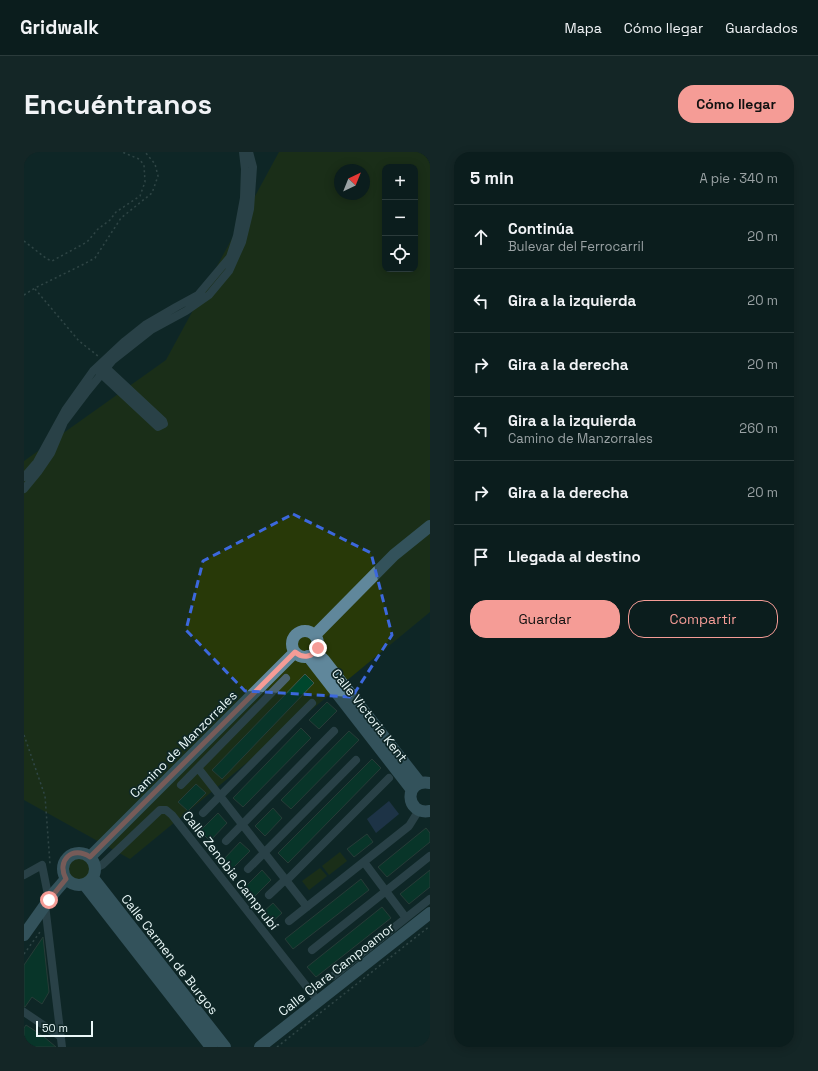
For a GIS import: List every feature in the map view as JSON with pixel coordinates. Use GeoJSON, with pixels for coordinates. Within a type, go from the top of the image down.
{"type":"FeatureCollection","features":[{"type":"Feature","properties":{"kind":"street"},"geometry":{"type":"LineString","coordinates":[[24,477],[37,462],[66,409],[125,341],[145,325],[198,295],[230,258],[237,236],[244,198],[245,169],[243,152]]}},
{"type":"Feature","properties":{"kind":"street"},"geometry":{"type":"LineString","coordinates":[[24,489],[51,453],[64,422],[86,393],[102,367],[151,330],[186,311],[208,295],[229,270],[242,242],[250,209],[253,167],[249,152]]}},
{"type":"Feature","properties":{"kind":"street"},"geometry":{"type":"LineString","coordinates":[[102,367],[163,421],[164,424],[158,426],[102,367]]}},
{"type":"Feature","properties":{"kind":"street"},"geometry":{"type":"LineString","coordinates":[[315,635],[394,555],[430,526]]}},
{"type":"Feature","properties":{"kind":"street"},"geometry":{"type":"LineString","coordinates":[[307,630],[315,635],[318,643],[312,654],[301,656],[295,652],[292,644],[295,635],[298,632],[307,630]]}},
{"type":"Feature","properties":{"kind":"street","name":"Camino de Manzorrales"},"geometry":{"type":"LineString","coordinates":[[90,857],[295,652]]}},
{"type":"Feature","properties":{"kind":"street","name":"Calle Victoria Kent"},"geometry":{"type":"LineString","coordinates":[[312,654],[324,660],[421,785]]}},
{"type":"Feature","properties":{"kind":"street"},"geometry":{"type":"LineString","coordinates":[[181,785],[286,678]]}},
{"type":"Feature","properties":{"kind":"street"},"geometry":{"type":"LineString","coordinates":[[203,813],[312,703]]}},
{"type":"Feature","properties":{"kind":"street"},"geometry":{"type":"LineString","coordinates":[[226,841],[334,731]]}},
{"type":"Feature","properties":{"kind":"street"},"geometry":{"type":"LineString","coordinates":[[248,869],[356,760]]}},
{"type":"Feature","properties":{"kind":"street"},"geometry":{"type":"LineString","coordinates":[[198,768],[307,907]]}},
{"type":"Feature","properties":{"kind":"street"},"geometry":{"type":"LineString","coordinates":[[269,895],[286,880],[388,778]]}},
{"type":"Feature","properties":{"kind":"street"},"geometry":{"type":"LineString","coordinates":[[289,921],[409,826],[424,811],[412,804],[410,795],[421,785]]}},
{"type":"Feature","properties":{"kind":"street","name":"Calle Zenobia Camprubí"},"geometry":{"type":"LineString","coordinates":[[91,877],[160,810],[166,810],[172,815],[318,1001]]}},
{"type":"Feature","properties":{"kind":"street"},"geometry":{"type":"LineString","coordinates":[[80,852],[90,857],[95,864],[91,877],[74,884],[66,879],[63,869],[66,859],[75,853],[80,852]]}},
{"type":"Feature","properties":{"kind":"street"},"geometry":{"type":"LineString","coordinates":[[312,950],[430,856]]}},
{"type":"Feature","properties":{"kind":"street"},"geometry":{"type":"LineString","coordinates":[[364,862],[406,918]]}},
{"type":"Feature","properties":{"kind":"street"},"geometry":{"type":"LineString","coordinates":[[24,875],[42,865],[47,903],[47,922],[62,1047]]}},
{"type":"Feature","properties":{"kind":"street","name":"Calle Carmen de Burgos"},"geometry":{"type":"LineString","coordinates":[[91,877],[211,1047]]}},
{"type":"Feature","properties":{"kind":"street","name":"Calle Carmen de Burgos"},"geometry":{"type":"LineString","coordinates":[[91,877],[226,1047]]}},
{"type":"Feature","properties":{"kind":"street"},"geometry":{"type":"LineString","coordinates":[[24,935],[66,879]]}},
{"type":"Feature","properties":{"kind":"street"},"geometry":{"type":"LineString","coordinates":[[333,976],[430,899]]}},
{"type":"Feature","properties":{"kind":"street","name":"Calle Clara Campoamor"},"geometry":{"type":"LineString","coordinates":[[259,1047],[430,913]]}},
{"type":"Feature","properties":{"kind":"street"},"geometry":{"type":"LineString","coordinates":[[24,1012],[61,1037]]}},
{"type":"Feature","properties":{"kind":"path"},"geometry":{"type":"LineString","coordinates":[[24,241],[47,259],[52,261],[87,242],[98,229],[110,220],[116,212],[140,196],[146,182],[144,165],[140,160],[122,152]]}},
{"type":"Feature","properties":{"kind":"path"},"geometry":{"type":"LineString","coordinates":[[24,295],[34,288],[95,258],[121,218],[152,193],[158,176],[154,164],[145,152]]}},
{"type":"Feature","properties":{"kind":"path"},"geometry":{"type":"LineString","coordinates":[[34,288],[102,367]]}},
{"type":"Feature","properties":{"kind":"path"},"geometry":{"type":"LineString","coordinates":[[24,735],[45,796],[51,871]]}},
{"type":"Feature","properties":{"kind":"path"},"geometry":{"type":"LineString","coordinates":[[24,954],[47,922]]}},
{"type":"Feature","properties":{"kind":"path"},"geometry":{"type":"LineString","coordinates":[[277,1047],[430,926]]}},
{"type":"Feature","properties":{"kind":"highlighted area"},"geometry":{"type":"Polygon","coordinates":[[[293,514],[371,553],[392,635],[352,697],[245,691],[186,630],[203,561],[293,514]]]}},
{"type":"Feature","properties":{"kind":"green space"},"geometry":{"type":"Polygon","coordinates":[[[279,152],[430,152],[430,612],[130,859],[24,800],[24,461],[166,360],[279,152]]]}},
{"type":"Feature","properties":{"kind":"green space"},"geometry":{"type":"Polygon","coordinates":[[[340,852],[347,861],[329,875],[322,866],[340,852]]]}},
{"type":"Feature","properties":{"kind":"green space"},"geometry":{"type":"Polygon","coordinates":[[[79,857],[88,860],[91,869],[88,878],[79,881],[70,878],[67,869],[70,860],[79,857]]]}},
{"type":"Feature","properties":{"kind":"green space"},"geometry":{"type":"Polygon","coordinates":[[[320,868],[327,876],[309,890],[302,881],[320,868]]]}},
{"type":"Feature","properties":{"kind":"water"},"geometry":{"type":"Polygon","coordinates":[[[389,801],[399,814],[376,833],[367,819],[389,801]]]}},
{"type":"Feature","properties":{"kind":"building"},"geometry":{"type":"Polygon","coordinates":[[[305,674],[314,683],[222,779],[212,770],[305,674]]]}},
{"type":"Feature","properties":{"kind":"building"},"geometry":{"type":"Polygon","coordinates":[[[327,702],[337,711],[319,729],[309,720],[327,702]]]}},
{"type":"Feature","properties":{"kind":"building"},"geometry":{"type":"Polygon","coordinates":[[[301,728],[311,738],[243,807],[233,798],[301,728]]]}},
{"type":"Feature","properties":{"kind":"building"},"geometry":{"type":"Polygon","coordinates":[[[349,731],[359,740],[291,809],[281,800],[349,731]]]}},
{"type":"Feature","properties":{"kind":"building"},"geometry":{"type":"Polygon","coordinates":[[[372,759],[381,768],[288,863],[278,853],[372,759]]]}},
{"type":"Feature","properties":{"kind":"building"},"geometry":{"type":"Polygon","coordinates":[[[196,784],[206,793],[188,811],[178,802],[196,784]]]}},
{"type":"Feature","properties":{"kind":"building"},"geometry":{"type":"Polygon","coordinates":[[[273,808],[282,818],[265,836],[255,826],[273,808]]]}},
{"type":"Feature","properties":{"kind":"building"},"geometry":{"type":"Polygon","coordinates":[[[218,813],[227,823],[210,841],[200,831],[218,813]]]}},
{"type":"Feature","properties":{"kind":"building"},"geometry":{"type":"Polygon","coordinates":[[[426,828],[430,833],[430,842],[387,877],[378,867],[426,828]]]}},
{"type":"Feature","properties":{"kind":"building"},"geometry":{"type":"Polygon","coordinates":[[[367,834],[373,842],[354,857],[347,849],[367,834]]]}},
{"type":"Feature","properties":{"kind":"building"},"geometry":{"type":"Polygon","coordinates":[[[240,842],[250,851],[232,869],[223,860],[240,842]]]}},
{"type":"Feature","properties":{"kind":"building"},"geometry":{"type":"Polygon","coordinates":[[[262,870],[271,880],[253,898],[244,888],[262,870]]]}},
{"type":"Feature","properties":{"kind":"building"},"geometry":{"type":"Polygon","coordinates":[[[430,870],[430,887],[409,904],[400,894],[430,870]]]}},
{"type":"Feature","properties":{"kind":"building"},"geometry":{"type":"Polygon","coordinates":[[[361,879],[369,890],[293,949],[285,939],[361,879]]]}},
{"type":"Feature","properties":{"kind":"building"},"geometry":{"type":"Polygon","coordinates":[[[273,903],[282,913],[271,923],[262,913],[273,903]]]}},
{"type":"Feature","properties":{"kind":"building"},"geometry":{"type":"Polygon","coordinates":[[[382,907],[391,918],[316,977],[307,967],[382,907]]]}},
{"type":"Feature","properties":{"kind":"building"},"geometry":{"type":"Polygon","coordinates":[[[43,937],[49,992],[42,1004],[32,997],[24,1007],[24,965],[43,937]]]}},
{"type":"Feature","properties":{"kind":"building"},"geometry":{"type":"Polygon","coordinates":[[[26,1025],[56,1047],[24,1047],[24,1028],[26,1025]]]}},
{"type":"Feature","properties":{"kind":"route"},"geometry":{"type":"LineString","coordinates":[[49,900],[66,879],[63,869],[66,859],[70,855],[80,852],[90,857],[295,652],[304,657],[311,656],[318,648]]}}]}
